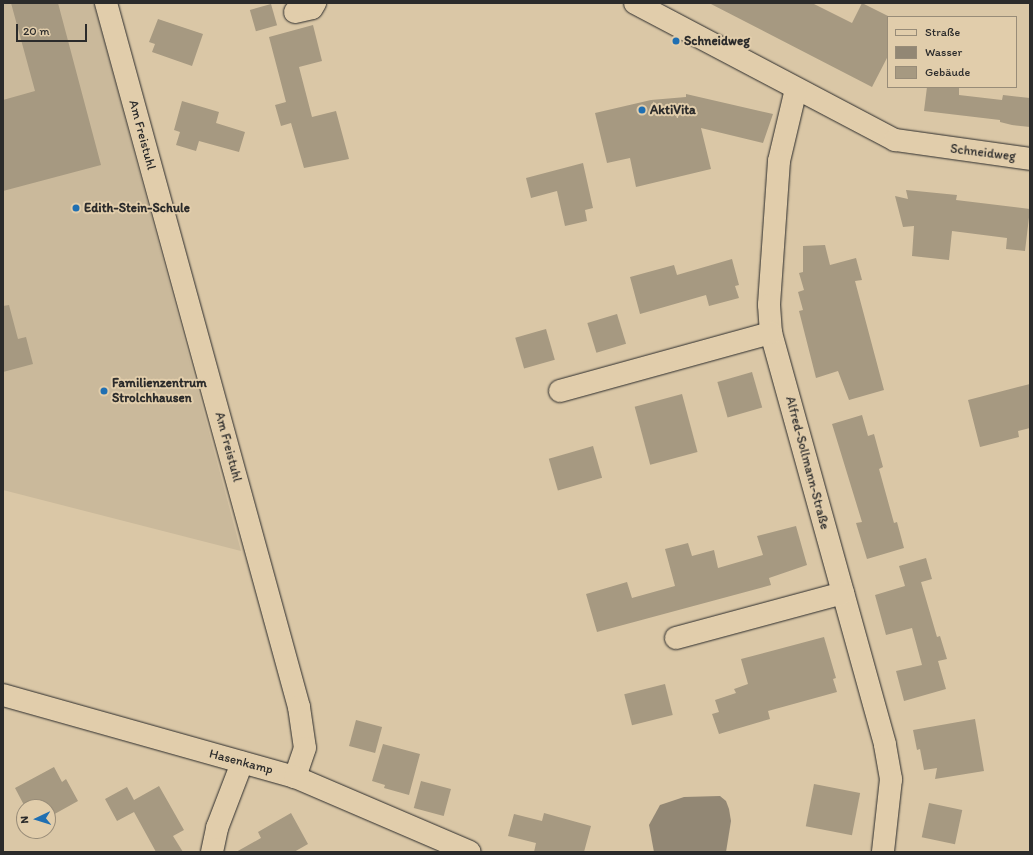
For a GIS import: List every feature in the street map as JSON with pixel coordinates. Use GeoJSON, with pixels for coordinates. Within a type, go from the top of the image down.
{"type":"FeatureCollection","features":[{"type":"Feature","properties":{"kind":"street","name":"Am Freistuhl"},"geometry":{"type":"LineString","coordinates":[[106,3],[298,707],[305,748],[295,777]]}},
{"type":"Feature","properties":{"kind":"street"},"geometry":{"type":"LineString","coordinates":[[295,12],[312,8],[315,3]]}},
{"type":"Feature","properties":{"kind":"street","name":"Schneidweg"},"geometry":{"type":"LineString","coordinates":[[635,3],[895,140],[1030,159]]}},
{"type":"Feature","properties":{"kind":"street","name":"Alfred-Sollmann-Straße"},"geometry":{"type":"LineString","coordinates":[[796,88],[779,161],[768,306],[771,333],[885,745],[891,779],[883,852]]}},
{"type":"Feature","properties":{"kind":"street"},"geometry":{"type":"LineString","coordinates":[[560,391],[771,333]]}},
{"type":"Feature","properties":{"kind":"street"},"geometry":{"type":"LineString","coordinates":[[676,638],[843,593]]}},
{"type":"Feature","properties":{"kind":"street","name":"Hasenkamp"},"geometry":{"type":"LineString","coordinates":[[3,695],[295,777],[470,852]]}},
{"type":"Feature","properties":{"kind":"street"},"geometry":{"type":"LineString","coordinates":[[212,852],[217,828],[242,763]]}},
{"type":"Feature","properties":{"kind":"shaded area","name":"Edith-Stein-Schule"},"geometry":{"type":"Polygon","coordinates":[[[3,3],[94,3],[241,551],[3,490],[3,3]]]}},
{"type":"Feature","properties":{"kind":"water"},"geometry":{"type":"Polygon","coordinates":[[[720,796],[726,801],[731,821],[726,852],[654,852],[649,825],[660,805],[684,797],[720,796]]]}},
{"type":"Feature","properties":{"kind":"building","name":"Edith-Stein-Schule"},"geometry":{"type":"Polygon","coordinates":[[[11,3],[58,3],[101,165],[3,191],[3,100],[35,91],[11,3]]]}},
{"type":"Feature","properties":{"kind":"building"},"geometry":{"type":"Polygon","coordinates":[[[709,3],[812,3],[852,23],[862,3],[888,16],[887,58],[872,87],[709,3]]]}},
{"type":"Feature","properties":{"kind":"building"},"geometry":{"type":"Polygon","coordinates":[[[271,4],[277,25],[256,31],[250,10],[271,4]]]}},
{"type":"Feature","properties":{"kind":"building"},"geometry":{"type":"Polygon","coordinates":[[[158,19],[203,34],[192,66],[152,52],[155,44],[149,42],[158,19]]]}},
{"type":"Feature","properties":{"kind":"building"},"geometry":{"type":"Polygon","coordinates":[[[313,25],[322,61],[299,67],[312,117],[336,111],[349,159],[304,168],[291,123],[281,126],[275,105],[286,102],[269,37],[313,25]]]}},
{"type":"Feature","properties":{"kind":"building"},"geometry":{"type":"Polygon","coordinates":[[[927,88],[959,88],[959,95],[1002,100],[1003,95],[1030,98],[1030,127],[1012,125],[1000,122],[1000,120],[924,111],[927,88]]]}},
{"type":"Feature","properties":{"kind":"building"},"geometry":{"type":"Polygon","coordinates":[[[686,94],[773,114],[763,143],[701,128],[711,169],[636,187],[630,158],[607,163],[595,113],[651,100],[686,97],[686,94]]]}},
{"type":"Feature","properties":{"kind":"building"},"geometry":{"type":"Polygon","coordinates":[[[182,101],[219,112],[216,123],[245,132],[239,152],[199,141],[196,151],[176,145],[180,132],[174,130],[182,101]]]}},
{"type":"Feature","properties":{"kind":"building"},"geometry":{"type":"Polygon","coordinates":[[[583,163],[593,208],[585,210],[587,221],[565,226],[557,191],[531,198],[526,178],[583,163]]]}},
{"type":"Feature","properties":{"kind":"building"},"geometry":{"type":"Polygon","coordinates":[[[906,190],[957,195],[956,200],[1030,209],[1025,251],[1006,249],[1007,238],[952,231],[949,260],[912,256],[914,226],[903,227],[895,196],[908,199],[906,190]]]}},
{"type":"Feature","properties":{"kind":"building"},"geometry":{"type":"Polygon","coordinates":[[[825,245],[830,265],[856,258],[862,280],[855,281],[884,390],[849,400],[838,371],[816,378],[799,311],[803,310],[798,292],[804,290],[799,273],[803,272],[803,246],[825,245]]]}},
{"type":"Feature","properties":{"kind":"building"},"geometry":{"type":"Polygon","coordinates":[[[732,259],[739,285],[735,286],[739,298],[709,306],[706,295],[640,314],[630,277],[674,265],[677,275],[732,259]]]}},
{"type":"Feature","properties":{"kind":"building"},"geometry":{"type":"Polygon","coordinates":[[[9,305],[18,339],[26,337],[33,364],[3,372],[3,306],[9,305]]]}},
{"type":"Feature","properties":{"kind":"building"},"geometry":{"type":"Polygon","coordinates":[[[617,314],[626,344],[596,353],[587,323],[617,314]]]}},
{"type":"Feature","properties":{"kind":"building"},"geometry":{"type":"Polygon","coordinates":[[[546,329],[555,360],[524,369],[515,338],[546,329]]]}},
{"type":"Feature","properties":{"kind":"building"},"geometry":{"type":"Polygon","coordinates":[[[752,372],[762,408],[728,417],[717,382],[752,372]]]}},
{"type":"Feature","properties":{"kind":"building"},"geometry":{"type":"Polygon","coordinates":[[[1030,384],[1030,428],[1018,431],[1019,437],[980,447],[968,400],[1030,384]]]}},
{"type":"Feature","properties":{"kind":"building"},"geometry":{"type":"Polygon","coordinates":[[[682,394],[698,452],[650,465],[635,407],[682,394]]]}},
{"type":"Feature","properties":{"kind":"building"},"geometry":{"type":"Polygon","coordinates":[[[862,415],[868,436],[874,434],[883,467],[879,469],[894,523],[897,522],[904,548],[867,559],[856,523],[862,522],[832,424],[862,415]]]}},
{"type":"Feature","properties":{"kind":"building"},"geometry":{"type":"Polygon","coordinates":[[[593,446],[602,478],[558,490],[549,459],[593,446]]]}},
{"type":"Feature","properties":{"kind":"building"},"geometry":{"type":"Polygon","coordinates":[[[796,526],[807,565],[769,578],[771,585],[597,632],[586,594],[627,582],[632,598],[675,586],[665,549],[688,543],[692,556],[714,550],[718,568],[763,555],[757,536],[796,526]]]}},
{"type":"Feature","properties":{"kind":"building"},"geometry":{"type":"Polygon","coordinates":[[[926,558],[932,579],[921,582],[937,637],[940,636],[947,659],[938,661],[946,689],[904,701],[896,671],[922,665],[912,628],[886,635],[875,595],[905,586],[899,566],[926,558]]]}},
{"type":"Feature","properties":{"kind":"building"},"geometry":{"type":"Polygon","coordinates":[[[824,637],[836,678],[833,679],[837,692],[768,711],[770,719],[719,734],[712,714],[719,712],[715,700],[736,693],[734,689],[748,684],[741,659],[824,637]]]}},
{"type":"Feature","properties":{"kind":"building"},"geometry":{"type":"Polygon","coordinates":[[[665,684],[673,715],[632,725],[624,694],[665,684]]]}},
{"type":"Feature","properties":{"kind":"building"},"geometry":{"type":"Polygon","coordinates":[[[975,719],[984,771],[935,779],[937,768],[924,770],[920,749],[917,750],[913,730],[975,719]]]}},
{"type":"Feature","properties":{"kind":"building"},"geometry":{"type":"Polygon","coordinates":[[[356,720],[382,727],[375,753],[349,746],[356,720]]]}},
{"type":"Feature","properties":{"kind":"building"},"geometry":{"type":"Polygon","coordinates":[[[383,744],[420,754],[409,795],[384,788],[385,785],[372,781],[383,744]]]}},
{"type":"Feature","properties":{"kind":"building"},"geometry":{"type":"Polygon","coordinates":[[[54,767],[62,782],[66,779],[78,801],[56,813],[56,799],[21,799],[15,788],[54,767]]]}},
{"type":"Feature","properties":{"kind":"building"},"geometry":{"type":"Polygon","coordinates":[[[421,781],[451,789],[444,816],[414,808],[421,781]]]}},
{"type":"Feature","properties":{"kind":"building"},"geometry":{"type":"Polygon","coordinates":[[[814,784],[860,793],[852,835],[806,826],[814,784]]]}},
{"type":"Feature","properties":{"kind":"building"},"geometry":{"type":"Polygon","coordinates":[[[159,786],[184,830],[173,836],[183,852],[156,852],[134,812],[117,821],[105,799],[127,787],[134,800],[159,786]]]}},
{"type":"Feature","properties":{"kind":"building"},"geometry":{"type":"Polygon","coordinates":[[[929,803],[962,810],[955,844],[922,837],[929,803]]]}},
{"type":"Feature","properties":{"kind":"building"},"geometry":{"type":"Polygon","coordinates":[[[291,813],[308,844],[294,852],[236,852],[261,838],[258,832],[291,813]]]}},
{"type":"Feature","properties":{"kind":"building"},"geometry":{"type":"Polygon","coordinates":[[[544,813],[591,826],[584,852],[534,852],[536,843],[508,836],[514,814],[542,821],[544,813]]]}},
{"type":"Feature","properties":{"kind":"place","name":"Schneidweg"},"geometry":{"type":"Point","coordinates":[676,41]}},
{"type":"Feature","properties":{"kind":"place","name":"AktiVita"},"geometry":{"type":"Point","coordinates":[642,110]}},
{"type":"Feature","properties":{"kind":"place","name":"Edith-Stein-Schule"},"geometry":{"type":"Point","coordinates":[76,208]}},
{"type":"Feature","properties":{"kind":"place","name":"Familienzentrum Strolchhausen"},"geometry":{"type":"Point","coordinates":[104,391]}}]}
